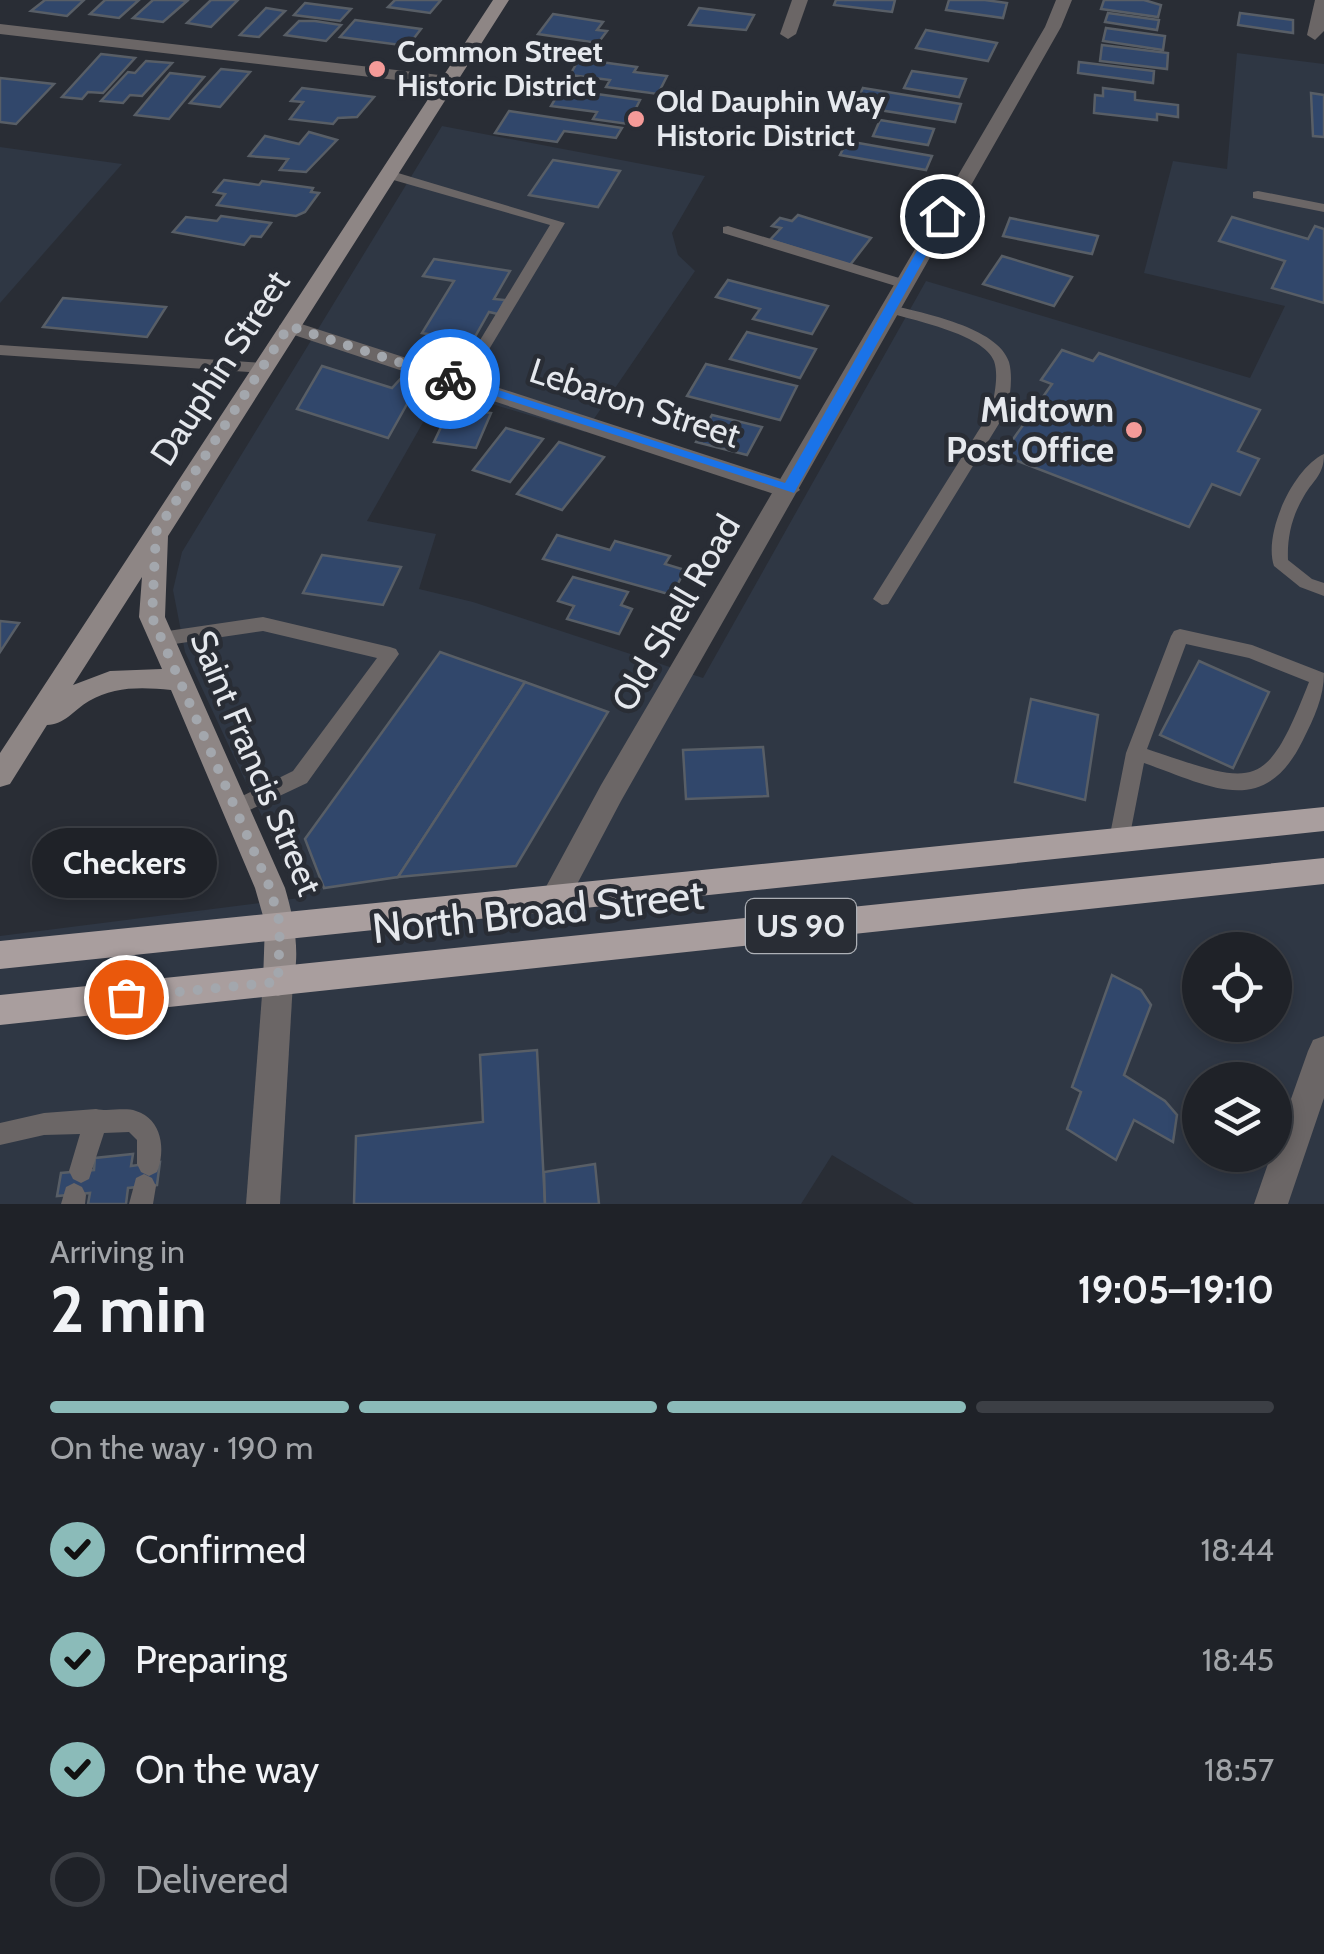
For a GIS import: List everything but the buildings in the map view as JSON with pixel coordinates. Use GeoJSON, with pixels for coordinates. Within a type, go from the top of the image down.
{"type":"FeatureCollection","features":[{"type":"Feature","properties":{"kind":"main road","name":"Dauphin Street"},"geometry":{"type":"LineString","coordinates":[[0,776],[500,0]]}},
{"type":"Feature","properties":{"kind":"main road","name":"Saint Francis Street"},"geometry":{"type":"LineString","coordinates":[[156,532],[152,617],[270,888],[280,924],[278,982]]}},
{"type":"Feature","properties":{"kind":"main road"},"geometry":{"type":"LineString","coordinates":[[16,751],[69,698],[106,679],[136,675],[178,681]]}},
{"type":"Feature","properties":{"kind":"main road","name":"North Broad Street"},"geometry":{"type":"LineString","coordinates":[[0,954],[1324,819]]}},
{"type":"Feature","properties":{"kind":"main road","name":"North Broad Street"},"geometry":{"type":"LineString","coordinates":[[0,1010],[1324,872]]}},
{"type":"Feature","properties":{"kind":"street"},"geometry":{"type":"LineString","coordinates":[[788,34],[800,0]]}},
{"type":"Feature","properties":{"kind":"street","name":"Old Shell Road"},"geometry":{"type":"LineString","coordinates":[[556,896],[610,793],[788,490],[1064,0]]}},
{"type":"Feature","properties":{"kind":"street"},"geometry":{"type":"LineString","coordinates":[[1315,35],[1323,0]]}},
{"type":"Feature","properties":{"kind":"street"},"geometry":{"type":"LineString","coordinates":[[0,29],[448,81]]}},
{"type":"Feature","properties":{"kind":"street","name":"Lebaron Street"},"geometry":{"type":"LineString","coordinates":[[289,326],[788,490]]}},
{"type":"Feature","properties":{"kind":"street","name":"Saint Francis Street"},"geometry":{"type":"LineString","coordinates":[[263,1204],[278,982]]}},
{"type":"Feature","properties":{"kind":"street"},"geometry":{"type":"LineString","coordinates":[[1270,1204],[1324,1051]]}},
{"type":"Feature","properties":{"kind":"lane"},"geometry":{"type":"LineString","coordinates":[[388,174],[558,223],[462,383]]}},
{"type":"Feature","properties":{"kind":"lane"},"geometry":{"type":"LineString","coordinates":[[1258,195],[1324,208]]}},
{"type":"Feature","properties":{"kind":"lane"},"geometry":{"type":"LineString","coordinates":[[728,230],[904,284]]}},
{"type":"Feature","properties":{"kind":"lane"},"geometry":{"type":"LineString","coordinates":[[882,599],[1000,409],[1003,381],[999,356],[984,340],[890,308]]}},
{"type":"Feature","properties":{"kind":"lane"},"geometry":{"type":"LineString","coordinates":[[0,350],[262,368]]}},
{"type":"Feature","properties":{"kind":"lane"},"geometry":{"type":"LineString","coordinates":[[1324,458],[1303,481],[1277,539],[1280,562],[1306,583],[1324,590]]}},
{"type":"Feature","properties":{"kind":"lane"},"geometry":{"type":"LineString","coordinates":[[161,639],[263,624],[390,654],[300,776],[235,809]]}},
{"type":"Feature","properties":{"kind":"lane"},"geometry":{"type":"LineString","coordinates":[[1118,840],[1138,746],[1180,636],[1252,652],[1321,680],[1300,730],[1275,774],[1252,785],[1230,784],[1138,746]]}},
{"type":"Feature","properties":{"kind":"lane"},"geometry":{"type":"LineString","coordinates":[[1171,660],[1175,684]]}},
{"type":"Feature","properties":{"kind":"lane"},"geometry":{"type":"LineString","coordinates":[[1138,746],[1162,718]]}},
{"type":"Feature","properties":{"kind":"lane"},"geometry":{"type":"LineString","coordinates":[[76,1190],[96,1120]]}},
{"type":"Feature","properties":{"kind":"lane"},"geometry":{"type":"LineString","coordinates":[[0,1134],[44,1124],[133,1120],[148,1135],[145,1185]]}},
{"type":"Feature","properties":{"kind":"shaded area"},"geometry":{"type":"Polygon","coordinates":[[[1237,53],[1324,64],[1324,1204],[914,1204],[832,1155],[801,1204],[0,1204],[0,936],[300,898],[185,652],[173,590],[182,552],[442,126],[705,176],[672,233],[678,255],[695,271],[585,432],[442,389],[367,521],[436,534],[419,589],[473,602],[703,678],[926,281],[1250,378],[1285,306],[1144,273],[1173,161],[1227,169],[1237,53]]]}},
{"type":"Feature","properties":{"kind":"shaded area"},"geometry":{"type":"Polygon","coordinates":[[[0,147],[122,164],[0,303],[0,147]]]}},
{"type":"Feature","properties":{"kind":"way so far"},"geometry":{"type":"LineString","coordinates":[[126,997],[278,982],[280,924],[276,904],[152,617],[156,532],[289,326],[450,379]]}},
{"type":"Feature","properties":{"kind":"place","name":"Common Street Historic District"},"geometry":{"type":"Point","coordinates":[377,69]}},
{"type":"Feature","properties":{"kind":"place","name":"Old Dauphin Way Historic District"},"geometry":{"type":"Point","coordinates":[636,119]}},
{"type":"Feature","properties":{"kind":"place","name":"Midtown Post Office"},"geometry":{"type":"Point","coordinates":[1134,430]}},
{"type":"Feature","properties":{"kind":"place","name":"Checkers"},"geometry":{"type":"Point","coordinates":[126,997]}},
{"type":"Feature","properties":{"kind":"route"},"geometry":{"type":"LineString","coordinates":[[450,379],[788,490],[942,216]]}}]}
